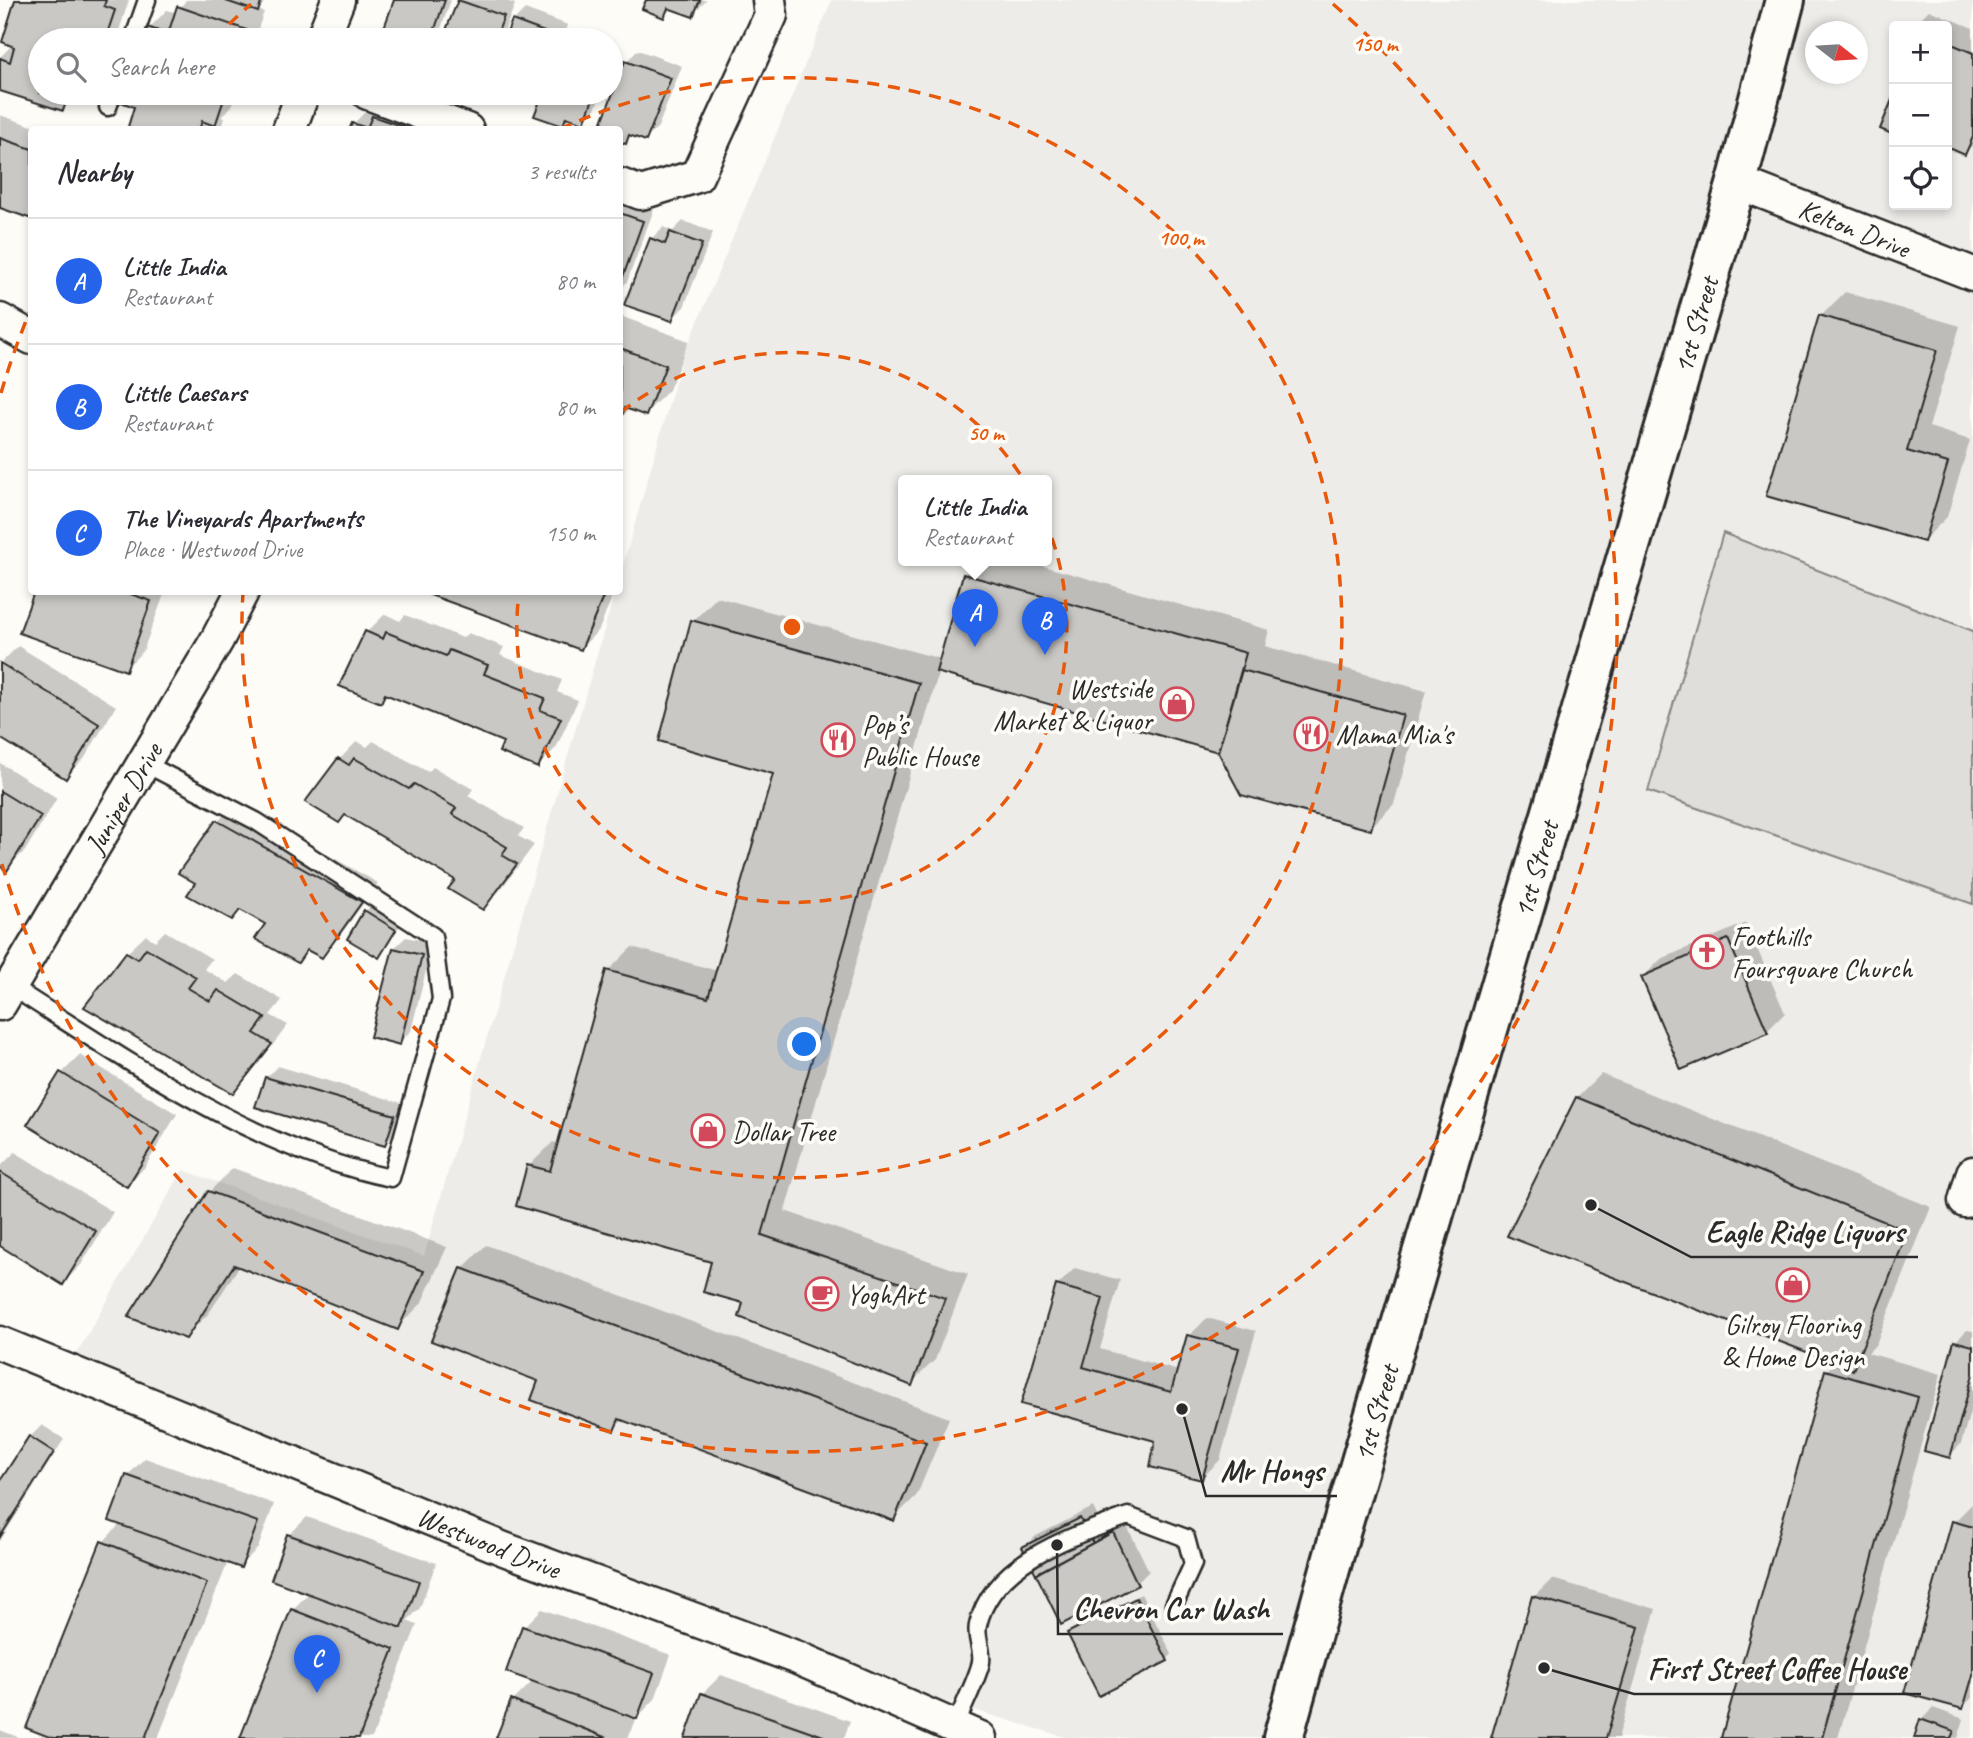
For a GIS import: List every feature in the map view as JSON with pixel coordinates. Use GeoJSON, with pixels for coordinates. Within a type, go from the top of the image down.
{"type":"FeatureCollection","features":[{"type":"Feature","properties":{"kind":"main road","name":"1st Street"},"geometry":{"type":"LineString","coordinates":[[1283,1738],[1340,1533],[1737,182],[1785,0]]}},
{"type":"Feature","properties":{"kind":"street"},"geometry":{"type":"LineString","coordinates":[[327,28],[338,0]]}},
{"type":"Feature","properties":{"kind":"street"},"geometry":{"type":"LineString","coordinates":[[623,186],[641,193],[697,176],[771,15],[769,0]]}},
{"type":"Feature","properties":{"kind":"street"},"geometry":{"type":"LineString","coordinates":[[291,126],[298,105]]}},
{"type":"Feature","properties":{"kind":"street"},"geometry":{"type":"LineString","coordinates":[[400,105],[456,126]]}},
{"type":"Feature","properties":{"kind":"street","name":"Kelton Drive"},"geometry":{"type":"LineString","coordinates":[[1737,182],[1973,274]]}},
{"type":"Feature","properties":{"kind":"street"},"geometry":{"type":"LineString","coordinates":[[0,320],[28,336]]}},
{"type":"Feature","properties":{"kind":"street","name":"Juniper Drive"},"geometry":{"type":"LineString","coordinates":[[5,995],[217,640],[240,595]]}},
{"type":"Feature","properties":{"kind":"street","name":"Westwood Drive"},"geometry":{"type":"LineString","coordinates":[[0,1343],[504,1549],[798,1658],[967,1732]]}},
{"type":"Feature","properties":{"kind":"lane"},"geometry":{"type":"LineString","coordinates":[[138,28],[148,0]]}},
{"type":"Feature","properties":{"kind":"lane"},"geometry":{"type":"LineString","coordinates":[[5,995],[111,1050],[234,1122],[354,1171],[391,1178],[441,999],[433,936],[256,821],[144,764]]}},
{"type":"Feature","properties":{"kind":"lane"},"geometry":{"type":"LineString","coordinates":[[967,1732],[981,1661],[977,1627],[989,1597],[1002,1580],[1029,1559],[1087,1531],[1128,1516],[1186,1538],[1193,1564],[1174,1605]]}},
{"type":"Feature","properties":{"kind":"shaded area"},"geometry":{"type":"Polygon","coordinates":[[[832,0],[1973,0],[1971,1738],[1068,1738],[798,1658],[71,1363],[183,1170],[424,1256],[614,595],[623,595],[623,565],[681,362],[832,0]]]}},
{"type":"Feature","properties":{"kind":"shaded area"},"geometry":{"type":"Polygon","coordinates":[[[1723,533],[1973,631],[1973,904],[1648,791],[1723,533]]]}},
{"type":"Feature","properties":{"kind":"building"},"geometry":{"type":"Polygon","coordinates":[[[15,0],[106,0],[104,6],[115,10],[109,28],[28,28],[28,100],[0,91],[0,58],[10,62],[14,47],[2,42],[15,0]]]}},
{"type":"Feature","properties":{"kind":"building"},"geometry":{"type":"Polygon","coordinates":[[[223,0],[262,0],[258,12],[223,0]]]}},
{"type":"Feature","properties":{"kind":"building"},"geometry":{"type":"Polygon","coordinates":[[[394,0],[445,0],[435,28],[384,28],[394,0]]]}},
{"type":"Feature","properties":{"kind":"building"},"geometry":{"type":"Polygon","coordinates":[[[458,0],[504,16],[500,28],[447,28],[458,0]]]}},
{"type":"Feature","properties":{"kind":"building"},"geometry":{"type":"Polygon","coordinates":[[[646,0],[700,0],[693,17],[668,8],[664,18],[642,9],[646,0]]]}},
{"type":"Feature","properties":{"kind":"building"},"geometry":{"type":"Polygon","coordinates":[[[177,6],[241,28],[170,28],[177,6]]]}},
{"type":"Feature","properties":{"kind":"building"},"geometry":{"type":"Polygon","coordinates":[[[512,20],[534,28],[509,28],[512,20]]]}},
{"type":"Feature","properties":{"kind":"building"},"geometry":{"type":"Polygon","coordinates":[[[1952,44],[1973,53],[1973,137],[1965,155],[1952,149],[1952,44]]]}},
{"type":"Feature","properties":{"kind":"building"},"geometry":{"type":"Polygon","coordinates":[[[625,61],[671,78],[646,141],[629,135],[626,144],[623,143],[623,126],[601,126],[608,105],[623,105],[625,61]]]}},
{"type":"Feature","properties":{"kind":"building"},"geometry":{"type":"Polygon","coordinates":[[[44,105],[65,105],[63,111],[44,105]]]}},
{"type":"Feature","properties":{"kind":"building"},"geometry":{"type":"Polygon","coordinates":[[[129,105],[222,105],[215,126],[202,121],[200,126],[128,126],[134,107],[129,105]]]}},
{"type":"Feature","properties":{"kind":"building"},"geometry":{"type":"Polygon","coordinates":[[[538,105],[591,105],[584,123],[566,117],[563,126],[534,116],[538,105]]]}},
{"type":"Feature","properties":{"kind":"building"},"geometry":{"type":"Polygon","coordinates":[[[1889,107],[1889,133],[1880,129],[1889,107]]]}},
{"type":"Feature","properties":{"kind":"building"},"geometry":{"type":"Polygon","coordinates":[[[372,116],[401,126],[368,126],[372,116]]]}},
{"type":"Feature","properties":{"kind":"building"},"geometry":{"type":"Polygon","coordinates":[[[0,138],[28,148],[28,218],[0,208],[0,138]]]}},
{"type":"Feature","properties":{"kind":"building"},"geometry":{"type":"Polygon","coordinates":[[[623,214],[643,221],[623,277],[623,214]]]}},
{"type":"Feature","properties":{"kind":"building"},"geometry":{"type":"Polygon","coordinates":[[[670,232],[702,244],[672,321],[624,305],[650,238],[665,244],[670,232]]]}},
{"type":"Feature","properties":{"kind":"building"},"geometry":{"type":"Polygon","coordinates":[[[1819,315],[1937,350],[1907,451],[1948,463],[1924,542],[1766,496],[1819,315]]]}},
{"type":"Feature","properties":{"kind":"building"},"geometry":{"type":"Polygon","coordinates":[[[623,349],[666,365],[646,416],[625,408],[623,413],[623,349]]]}},
{"type":"Feature","properties":{"kind":"building"},"geometry":{"type":"Polygon","coordinates":[[[963,574],[1246,653],[1218,752],[936,672],[963,574]]]}},
{"type":"Feature","properties":{"kind":"building"},"geometry":{"type":"Polygon","coordinates":[[[33,595],[134,595],[151,601],[126,671],[19,633],[33,595]]]}},
{"type":"Feature","properties":{"kind":"building"},"geometry":{"type":"Polygon","coordinates":[[[430,595],[604,595],[581,650],[430,595]]]}},
{"type":"Feature","properties":{"kind":"building"},"geometry":{"type":"Polygon","coordinates":[[[691,620],[919,683],[762,1235],[945,1298],[912,1386],[739,1317],[743,1303],[703,1292],[711,1262],[516,1206],[527,1165],[550,1171],[606,970],[708,998],[773,774],[659,741],[691,620]]]}},
{"type":"Feature","properties":{"kind":"building"},"geometry":{"type":"Polygon","coordinates":[[[365,631],[383,639],[386,632],[446,656],[449,650],[488,665],[484,674],[545,698],[540,710],[561,718],[538,768],[499,752],[503,742],[385,694],[381,703],[339,686],[365,631]]]}},
{"type":"Feature","properties":{"kind":"building"},"geometry":{"type":"Polygon","coordinates":[[[0,663],[99,724],[66,779],[0,738],[0,663]]]}},
{"type":"Feature","properties":{"kind":"building","name":"Mama Mia's"},"geometry":{"type":"Polygon","coordinates":[[[1242,670],[1403,715],[1371,830],[1241,795],[1218,752],[1242,670]]]}},
{"type":"Feature","properties":{"kind":"building"},"geometry":{"type":"Polygon","coordinates":[[[338,758],[349,765],[354,758],[409,789],[414,784],[456,808],[452,814],[507,847],[502,855],[517,864],[483,910],[448,889],[455,880],[345,815],[339,823],[305,802],[338,758]]]}},
{"type":"Feature","properties":{"kind":"building"},"geometry":{"type":"Polygon","coordinates":[[[0,791],[41,816],[7,871],[0,866],[0,791]]]}},
{"type":"Feature","properties":{"kind":"building"},"geometry":{"type":"Polygon","coordinates":[[[216,820],[362,902],[322,958],[307,950],[298,963],[255,939],[265,924],[240,910],[232,920],[187,895],[195,883],[178,873],[216,820]]]}},
{"type":"Feature","properties":{"kind":"building"},"geometry":{"type":"Polygon","coordinates":[[[364,910],[396,930],[379,958],[347,939],[364,910]]]}},
{"type":"Feature","properties":{"kind":"building"},"geometry":{"type":"Polygon","coordinates":[[[1728,939],[1768,1033],[1681,1070],[1641,977],[1728,939]]]}},
{"type":"Feature","properties":{"kind":"building"},"geometry":{"type":"Polygon","coordinates":[[[146,948],[196,977],[188,988],[210,1001],[218,990],[265,1018],[254,1033],[272,1044],[233,1094],[84,1007],[126,952],[138,959],[146,948]]]}},
{"type":"Feature","properties":{"kind":"building"},"geometry":{"type":"Polygon","coordinates":[[[393,948],[422,955],[400,1045],[370,1037],[393,948]]]}},
{"type":"Feature","properties":{"kind":"building"},"geometry":{"type":"Polygon","coordinates":[[[60,1072],[160,1133],[127,1187],[27,1125],[60,1072]]]}},
{"type":"Feature","properties":{"kind":"building"},"geometry":{"type":"Polygon","coordinates":[[[265,1077],[395,1115],[385,1146],[255,1107],[265,1077]]]}},
{"type":"Feature","properties":{"kind":"building"},"geometry":{"type":"Polygon","coordinates":[[[1576,1097],[1908,1231],[1853,1370],[1507,1236],[1576,1097]]]}},
{"type":"Feature","properties":{"kind":"building"},"geometry":{"type":"Polygon","coordinates":[[[0,1172],[96,1231],[63,1285],[0,1246],[0,1172]]]}},
{"type":"Feature","properties":{"kind":"building"},"geometry":{"type":"Polygon","coordinates":[[[208,1191],[424,1271],[398,1330],[234,1265],[186,1339],[128,1317],[208,1191]]]}},
{"type":"Feature","properties":{"kind":"building"},"geometry":{"type":"Polygon","coordinates":[[[461,1268],[926,1442],[894,1521],[619,1419],[614,1431],[531,1400],[538,1381],[431,1341],[461,1268]]]}},
{"type":"Feature","properties":{"kind":"building"},"geometry":{"type":"Polygon","coordinates":[[[1056,1285],[1103,1298],[1083,1367],[1171,1392],[1187,1335],[1239,1348],[1202,1480],[1150,1467],[1155,1441],[1021,1404],[1056,1285]]]}},
{"type":"Feature","properties":{"kind":"building"},"geometry":{"type":"Polygon","coordinates":[[[1954,1341],[1973,1346],[1973,1374],[1950,1458],[1924,1451],[1954,1341]]]}},
{"type":"Feature","properties":{"kind":"building"},"geometry":{"type":"Polygon","coordinates":[[[1825,1370],[1918,1397],[1822,1738],[1721,1738],[1825,1370]]]}},
{"type":"Feature","properties":{"kind":"building"},"geometry":{"type":"Polygon","coordinates":[[[29,1436],[54,1452],[0,1537],[0,1481],[29,1436]]]}},
{"type":"Feature","properties":{"kind":"building"},"geometry":{"type":"Polygon","coordinates":[[[126,1475],[258,1522],[241,1568],[109,1521],[126,1475]]]}},
{"type":"Feature","properties":{"kind":"building"},"geometry":{"type":"Polygon","coordinates":[[[1080,1518],[1093,1543],[1036,1574],[1022,1547],[1080,1518]]]}},
{"type":"Feature","properties":{"kind":"building"},"geometry":{"type":"Polygon","coordinates":[[[1952,1521],[1973,1527],[1973,1675],[1963,1709],[1904,1693],[1952,1521]]]}},
{"type":"Feature","properties":{"kind":"building"},"geometry":{"type":"Polygon","coordinates":[[[1113,1532],[1138,1585],[1061,1625],[1036,1574],[1113,1532]]]}},
{"type":"Feature","properties":{"kind":"building"},"geometry":{"type":"Polygon","coordinates":[[[287,1534],[419,1581],[402,1628],[271,1580],[287,1534]]]}},
{"type":"Feature","properties":{"kind":"building"},"geometry":{"type":"Polygon","coordinates":[[[101,1541],[207,1583],[145,1738],[52,1738],[26,1728],[101,1541]]]}},
{"type":"Feature","properties":{"kind":"building"},"geometry":{"type":"Polygon","coordinates":[[[1532,1596],[1639,1627],[1606,1738],[1491,1738],[1532,1596]]]}},
{"type":"Feature","properties":{"kind":"building"},"geometry":{"type":"Polygon","coordinates":[[[1136,1598],[1168,1661],[1099,1696],[1067,1633],[1136,1598]]]}},
{"type":"Feature","properties":{"kind":"building"},"geometry":{"type":"Polygon","coordinates":[[[291,1609],[394,1649],[359,1738],[240,1738],[291,1609]]]}},
{"type":"Feature","properties":{"kind":"building"},"geometry":{"type":"Polygon","coordinates":[[[522,1626],[654,1673],[637,1719],[506,1672],[522,1626]]]}},
{"type":"Feature","properties":{"kind":"building"},"geometry":{"type":"Polygon","coordinates":[[[701,1693],[829,1738],[685,1738],[701,1693]]]}},
{"type":"Feature","properties":{"kind":"building"},"geometry":{"type":"Polygon","coordinates":[[[511,1700],[607,1738],[496,1738],[511,1700]]]}},
{"type":"Feature","properties":{"kind":"building"},"geometry":{"type":"Polygon","coordinates":[[[1920,1719],[1954,1731],[1951,1738],[1914,1738],[1920,1719]]]}},
{"type":"Feature","properties":{"kind":"place","name":"Little India"},"geometry":{"type":"Point","coordinates":[975,647]}},
{"type":"Feature","properties":{"kind":"place","name":"Little Caesars"},"geometry":{"type":"Point","coordinates":[1045,655]}},
{"type":"Feature","properties":{"kind":"place","name":"Westside Market & Liquor"},"geometry":{"type":"Point","coordinates":[1177,704]}},
{"type":"Feature","properties":{"kind":"place","name":"Mama Mia's"},"geometry":{"type":"Point","coordinates":[1311,734]}},
{"type":"Feature","properties":{"kind":"place","name":"Pop’s Public House"},"geometry":{"type":"Point","coordinates":[838,740]}},
{"type":"Feature","properties":{"kind":"place","name":"Foothills Foursquare Church"},"geometry":{"type":"Point","coordinates":[1707,952]}},
{"type":"Feature","properties":{"kind":"place","name":"Dollar Tree"},"geometry":{"type":"Point","coordinates":[708,1131]}},
{"type":"Feature","properties":{"kind":"place","name":"Eagle Ridge Liquors"},"geometry":{"type":"Point","coordinates":[1591,1205]}},
{"type":"Feature","properties":{"kind":"place","name":"Gilroy Flooring & Home Design"},"geometry":{"type":"Point","coordinates":[1793,1285]}},
{"type":"Feature","properties":{"kind":"place","name":"YoghArt"},"geometry":{"type":"Point","coordinates":[822,1294]}},
{"type":"Feature","properties":{"kind":"place","name":"Mr Hongs"},"geometry":{"type":"Point","coordinates":[1182,1409]}},
{"type":"Feature","properties":{"kind":"place","name":"Chevron Car Wash"},"geometry":{"type":"Point","coordinates":[1057,1545]}},
{"type":"Feature","properties":{"kind":"place","name":"First Street Coffee House"},"geometry":{"type":"Point","coordinates":[1544,1668]}},
{"type":"Feature","properties":{"kind":"place","name":"The Vineyards Apartments"},"geometry":{"type":"Point","coordinates":[317,1693]}}]}
